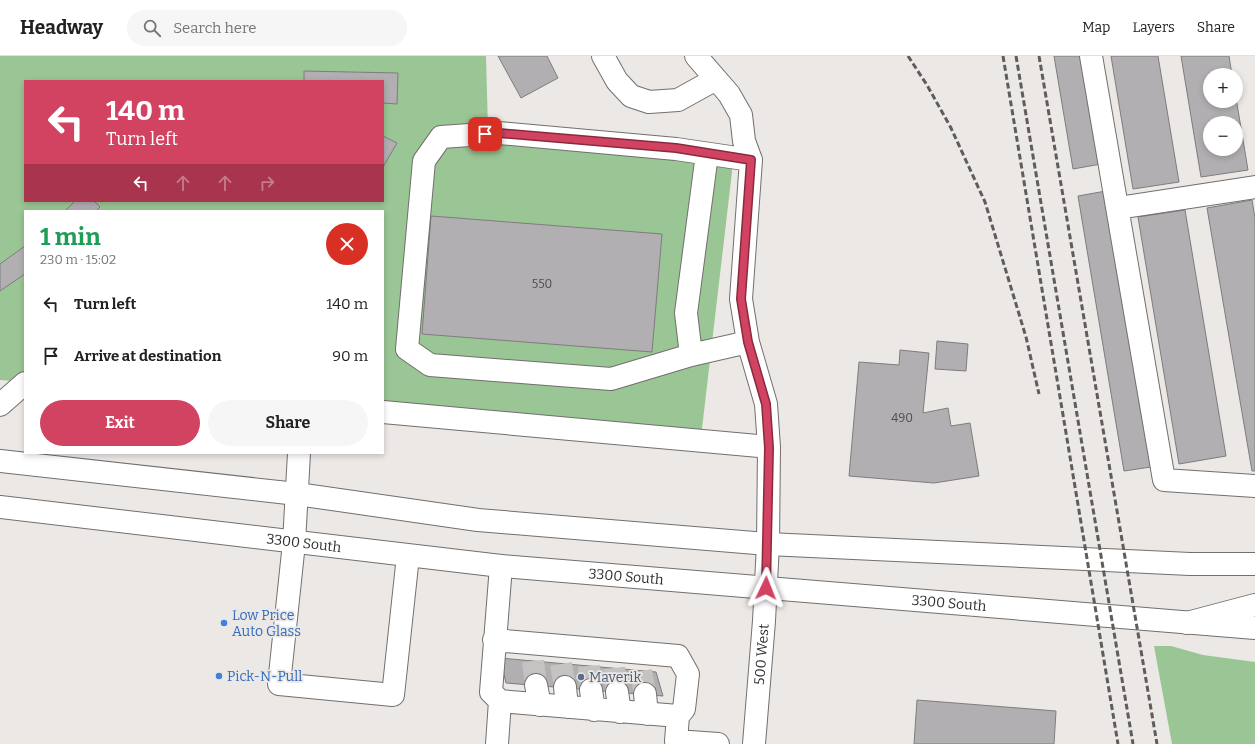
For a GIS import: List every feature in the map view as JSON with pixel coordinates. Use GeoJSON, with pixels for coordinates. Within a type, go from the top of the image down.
{"type":"FeatureCollection","features":[{"type":"Feature","properties":{"kind":"main road"},"geometry":{"type":"LineString","coordinates":[[603,56],[617,81],[631,96],[649,102],[678,100],[716,79]]}},
{"type":"Feature","properties":{"kind":"main road"},"geometry":{"type":"LineString","coordinates":[[696,56],[729,94],[740,115],[744,142],[751,160],[676,148],[499,133],[441,137],[424,161],[407,349],[430,365],[611,378],[691,355],[748,342]]}},
{"type":"Feature","properties":{"kind":"main road"},"geometry":{"type":"LineString","coordinates":[[1091,56],[1164,480],[1255,486]]}},
{"type":"Feature","properties":{"kind":"main road"},"geometry":{"type":"LineString","coordinates":[[691,355],[686,313],[707,154]]}},
{"type":"Feature","properties":{"kind":"main road","name":"500 West"},"geometry":{"type":"LineString","coordinates":[[751,160],[741,299],[748,342],[766,404],[769,448],[766,588],[754,744]]}},
{"type":"Feature","properties":{"kind":"main road"},"geometry":{"type":"LineString","coordinates":[[1118,208],[1255,187]]}},
{"type":"Feature","properties":{"kind":"main road"},"geometry":{"type":"LineString","coordinates":[[0,406],[24,384]]}},
{"type":"Feature","properties":{"kind":"main road"},"geometry":{"type":"LineString","coordinates":[[384,412],[769,448]]}},
{"type":"Feature","properties":{"kind":"main road"},"geometry":{"type":"LineString","coordinates":[[299,454],[294,543],[279,684],[393,695],[408,556]]}},
{"type":"Feature","properties":{"kind":"main road"},"geometry":{"type":"LineString","coordinates":[[0,461],[297,494],[478,520],[768,544],[1190,564],[1255,564]]}},
{"type":"Feature","properties":{"kind":"main road","name":"3300 South"},"geometry":{"type":"LineString","coordinates":[[0,507],[294,543],[501,566],[1187,624],[1255,628]]}},
{"type":"Feature","properties":{"kind":"main road"},"geometry":{"type":"LineString","coordinates":[[497,744],[500,701],[491,692],[501,566]]}},
{"type":"Feature","properties":{"kind":"main road"},"geometry":{"type":"LineString","coordinates":[[1187,624],[1255,605]]}},
{"type":"Feature","properties":{"kind":"main road"},"geometry":{"type":"LineString","coordinates":[[494,640],[532,652],[587,657],[640,661],[678,656],[688,674],[684,709],[678,716],[676,742],[718,744]]}},
{"type":"Feature","properties":{"kind":"main road"},"geometry":{"type":"LineString","coordinates":[[500,701],[538,695],[566,697],[646,704],[678,716]]}},
{"type":"Feature","properties":{"kind":"green space"},"geometry":{"type":"Polygon","coordinates":[[[0,56],[486,56],[488,129],[735,146],[701,437],[384,411],[384,210],[24,210],[24,382],[0,380],[0,56]]]}},
{"type":"Feature","properties":{"kind":"green space"},"geometry":{"type":"Polygon","coordinates":[[[1154,646],[1171,646],[1203,655],[1255,662],[1255,744],[1172,744],[1154,646]]]}},
{"type":"Feature","properties":{"kind":"building"},"geometry":{"type":"Polygon","coordinates":[[[498,56],[547,56],[558,78],[521,98],[498,56]]]}},
{"type":"Feature","properties":{"kind":"building"},"geometry":{"type":"Polygon","coordinates":[[[1054,56],[1082,56],[1101,164],[1073,169],[1054,56]]]}},
{"type":"Feature","properties":{"kind":"building"},"geometry":{"type":"Polygon","coordinates":[[[1111,56],[1158,56],[1179,182],[1133,189],[1111,56]]]}},
{"type":"Feature","properties":{"kind":"building"},"geometry":{"type":"Polygon","coordinates":[[[1181,56],[1229,56],[1231,68],[1203,68],[1203,108],[1238,108],[1239,116],[1203,116],[1203,156],[1243,156],[1243,140],[1248,170],[1201,177],[1181,56]]]}},
{"type":"Feature","properties":{"kind":"building"},"geometry":{"type":"Polygon","coordinates":[[[304,71],[398,73],[397,104],[384,103],[384,80],[304,80],[304,71]]]}},
{"type":"Feature","properties":{"kind":"building"},"geometry":{"type":"Polygon","coordinates":[[[384,136],[397,143],[384,165],[384,136]]]}},
{"type":"Feature","properties":{"kind":"building"},"geometry":{"type":"Polygon","coordinates":[[[1106,191],[1151,467],[1124,471],[1078,196],[1106,191]]]}},
{"type":"Feature","properties":{"kind":"building"},"geometry":{"type":"Polygon","coordinates":[[[1252,200],[1255,218],[1255,471],[1252,471],[1207,208],[1252,200]]]}},
{"type":"Feature","properties":{"kind":"building"},"geometry":{"type":"Polygon","coordinates":[[[74,202],[95,202],[100,207],[97,210],[66,210],[74,202]]]}},
{"type":"Feature","properties":{"kind":"building"},"geometry":{"type":"Polygon","coordinates":[[[1185,210],[1226,456],[1179,464],[1138,217],[1185,210]]]}},
{"type":"Feature","properties":{"kind":"building"},"geometry":{"type":"Polygon","coordinates":[[[431,216],[662,234],[652,352],[422,334],[431,216]]]}},
{"type":"Feature","properties":{"kind":"building"},"geometry":{"type":"Polygon","coordinates":[[[24,247],[24,275],[0,291],[0,264],[24,247]]]}},
{"type":"Feature","properties":{"kind":"building"},"geometry":{"type":"Polygon","coordinates":[[[937,341],[968,344],[966,371],[935,369],[937,341]]]}},
{"type":"Feature","properties":{"kind":"building"},"geometry":{"type":"Polygon","coordinates":[[[900,350],[929,353],[923,413],[948,408],[951,426],[970,423],[979,476],[934,483],[849,476],[859,362],[899,365],[900,350]]]}},
{"type":"Feature","properties":{"kind":"building","name":"Maverik"},"geometry":{"type":"Polygon","coordinates":[[[500,658],[656,672],[663,696],[506,683],[500,658]]]}},
{"type":"Feature","properties":{"kind":"building"},"geometry":{"type":"Polygon","coordinates":[[[917,700],[1056,711],[1054,744],[914,744],[917,700]]]}},
{"type":"Feature","properties":{"kind":"tunnel"},"geometry":{"type":"LineString","coordinates":[[533,661],[536,685]]}},
{"type":"Feature","properties":{"kind":"tunnel"},"geometry":{"type":"LineString","coordinates":[[561,664],[565,687]]}},
{"type":"Feature","properties":{"kind":"tunnel"},"geometry":{"type":"LineString","coordinates":[[589,666],[591,690]]}},
{"type":"Feature","properties":{"kind":"tunnel"},"geometry":{"type":"LineString","coordinates":[[614,668],[617,692]]}},
{"type":"Feature","properties":{"kind":"tunnel"},"geometry":{"type":"LineString","coordinates":[[641,671],[645,694]]}},
{"type":"Feature","properties":{"kind":"railway"},"geometry":{"type":"LineString","coordinates":[[908,56],[927,85],[951,128],[985,202],[1026,337],[1039,394]]}},
{"type":"Feature","properties":{"kind":"railway"},"geometry":{"type":"LineString","coordinates":[[1003,56],[1118,744]]}},
{"type":"Feature","properties":{"kind":"railway"},"geometry":{"type":"LineString","coordinates":[[1016,56],[1133,744]]}},
{"type":"Feature","properties":{"kind":"railway"},"geometry":{"type":"LineString","coordinates":[[1039,56],[1157,744]]}},
{"type":"Feature","properties":{"kind":"place","name":"Low Price Auto Glass"},"geometry":{"type":"Point","coordinates":[224,623]}},
{"type":"Feature","properties":{"kind":"place","name":"Pick-N-Pull"},"geometry":{"type":"Point","coordinates":[219,676]}},
{"type":"Feature","properties":{"kind":"place","name":"Maverik"},"geometry":{"type":"Point","coordinates":[581,677]}},
{"type":"Feature","properties":{"kind":"route"},"geometry":{"type":"LineString","coordinates":[[485,134],[499,133],[676,148],[751,160],[741,299],[748,342],[766,404],[769,448],[766,588]]}}]}
